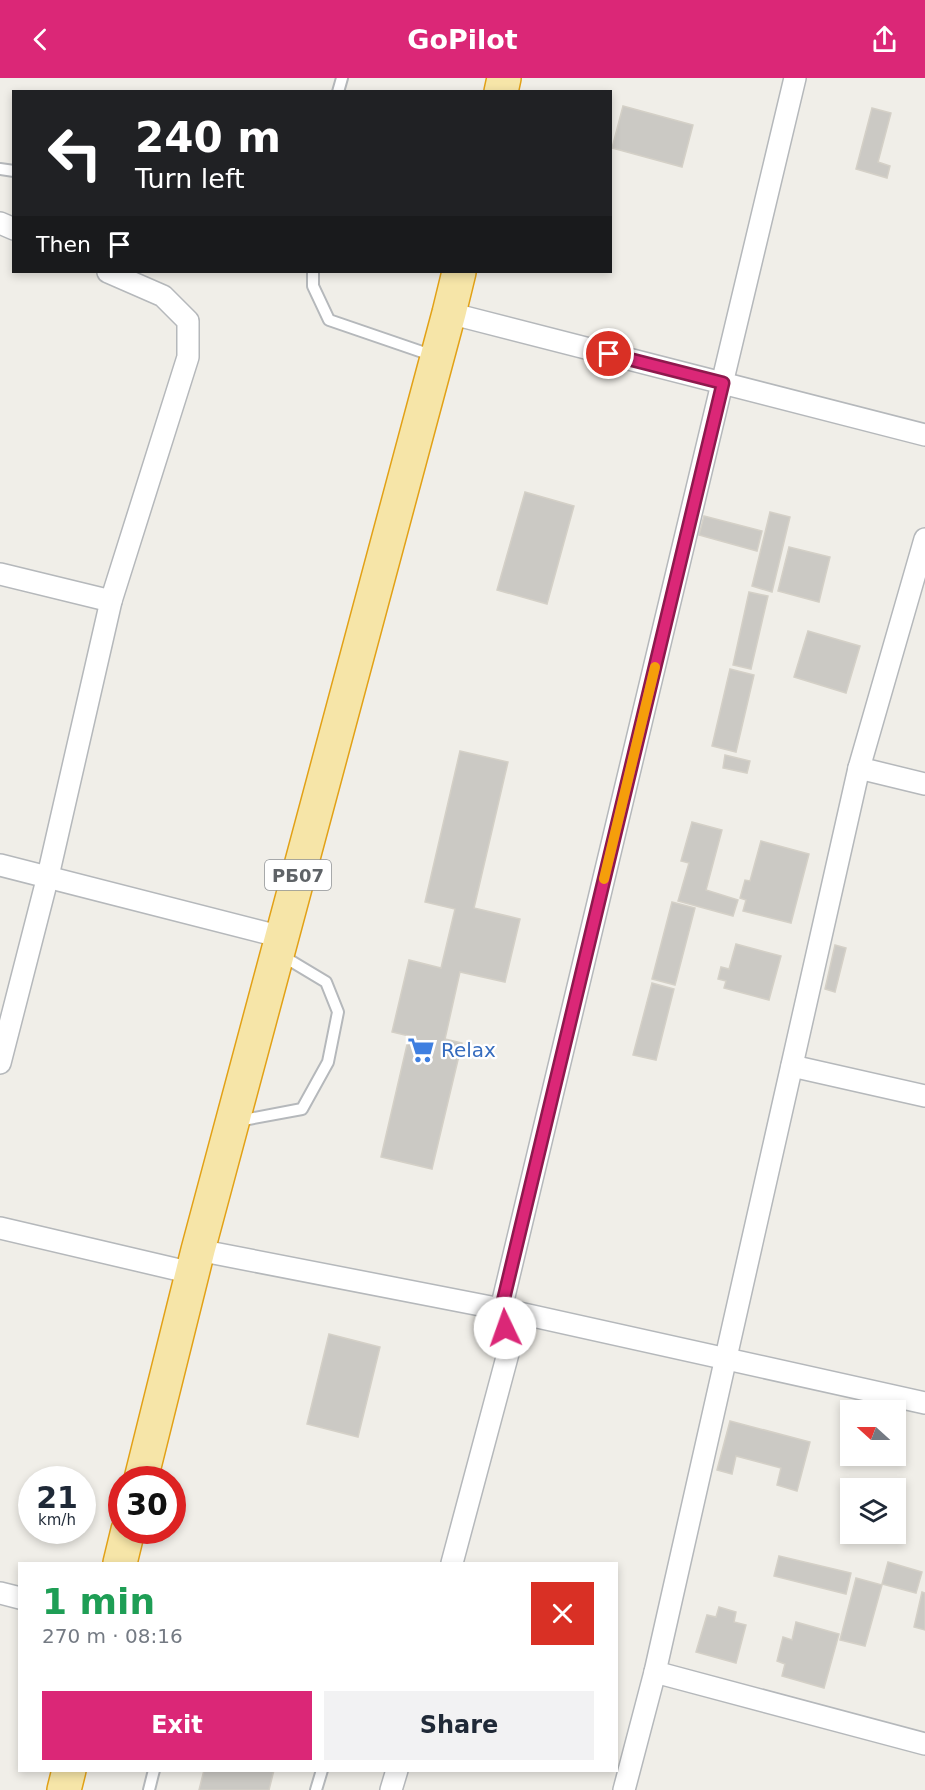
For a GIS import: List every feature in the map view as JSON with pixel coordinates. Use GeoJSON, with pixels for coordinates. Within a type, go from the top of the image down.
{"type":"FeatureCollection","features":[{"type":"Feature","properties":{"kind":"highway","name":"РБ07"},"geometry":{"type":"LineString","coordinates":[[144,1466],[195,1261],[459,273]]}},
{"type":"Feature","properties":{"kind":"highway"},"geometry":{"type":"LineString","coordinates":[[120,1562],[125,1544]]}},
{"type":"Feature","properties":{"kind":"highway"},"geometry":{"type":"LineString","coordinates":[[64,1790],[68,1772]]}},
{"type":"Feature","properties":{"kind":"street"},"geometry":{"type":"LineString","coordinates":[[452,1562],[510,1346],[501,1310],[795,78]]}},
{"type":"Feature","properties":{"kind":"street"},"geometry":{"type":"LineString","coordinates":[[0,1063],[48,876],[111,601],[188,357],[188,321],[163,296],[110,273]]}},
{"type":"Feature","properties":{"kind":"street"},"geometry":{"type":"LineString","coordinates":[[449,313],[925,435]]}},
{"type":"Feature","properties":{"kind":"street"},"geometry":{"type":"LineString","coordinates":[[624,1790],[655,1672],[859,768],[925,539]]}},
{"type":"Feature","properties":{"kind":"street"},"geometry":{"type":"LineString","coordinates":[[0,574],[111,601]]}},
{"type":"Feature","properties":{"kind":"street"},"geometry":{"type":"LineString","coordinates":[[859,768],[925,784]]}},
{"type":"Feature","properties":{"kind":"street"},"geometry":{"type":"LineString","coordinates":[[0,865],[48,876],[280,945]]}},
{"type":"Feature","properties":{"kind":"street"},"geometry":{"type":"LineString","coordinates":[[792,1066],[925,1096]]}},
{"type":"Feature","properties":{"kind":"street"},"geometry":{"type":"LineString","coordinates":[[0,1228],[501,1310],[925,1403]]}},
{"type":"Feature","properties":{"kind":"street"},"geometry":{"type":"LineString","coordinates":[[0,1593],[18,1598]]}},
{"type":"Feature","properties":{"kind":"street"},"geometry":{"type":"LineString","coordinates":[[655,1672],[925,1744]]}},
{"type":"Feature","properties":{"kind":"street"},"geometry":{"type":"LineString","coordinates":[[391,1790],[396,1772]]}},
{"type":"Feature","properties":{"kind":"lane"},"geometry":{"type":"LineString","coordinates":[[313,273],[313,286],[329,320],[437,358]]}},
{"type":"Feature","properties":{"kind":"lane"},"geometry":{"type":"LineString","coordinates":[[232,1122],[302,1109],[328,1062],[338,1012],[326,982],[280,945]]}},
{"type":"Feature","properties":{"kind":"lane"},"geometry":{"type":"LineString","coordinates":[[149,1790],[154,1772]]}},
{"type":"Feature","properties":{"kind":"lane"},"geometry":{"type":"LineString","coordinates":[[316,1790],[321,1772]]}},
{"type":"Feature","properties":{"kind":"building"},"geometry":{"type":"Polygon","coordinates":[[[623,106],[693,125],[682,167],[612,148],[623,106]]]}},
{"type":"Feature","properties":{"kind":"building"},"geometry":{"type":"Polygon","coordinates":[[[872,108],[891,113],[878,162],[890,166],[887,178],[856,169],[872,108]]]}},
{"type":"Feature","properties":{"kind":"building"},"geometry":{"type":"Polygon","coordinates":[[[525,492],[574,506],[547,604],[497,590],[525,492]]]}},
{"type":"Feature","properties":{"kind":"building"},"geometry":{"type":"Polygon","coordinates":[[[770,512],[790,517],[772,592],[752,586],[770,512]]]}},
{"type":"Feature","properties":{"kind":"building"},"geometry":{"type":"Polygon","coordinates":[[[704,516],[762,531],[757,551],[699,535],[704,516]]]}},
{"type":"Feature","properties":{"kind":"building"},"geometry":{"type":"Polygon","coordinates":[[[789,547],[830,557],[819,602],[778,591],[789,547]]]}},
{"type":"Feature","properties":{"kind":"building"},"geometry":{"type":"Polygon","coordinates":[[[749,592],[768,596],[751,669],[733,665],[749,592]]]}},
{"type":"Feature","properties":{"kind":"building"},"geometry":{"type":"Polygon","coordinates":[[[808,631],[860,646],[846,693],[794,677],[808,631]]]}},
{"type":"Feature","properties":{"kind":"building"},"geometry":{"type":"Polygon","coordinates":[[[730,669],[754,675],[736,752],[712,746],[730,669]]]}},
{"type":"Feature","properties":{"kind":"building"},"geometry":{"type":"Polygon","coordinates":[[[460,751],[508,762],[474,908],[520,919],[505,982],[460,972],[445,1039],[462,1043],[432,1169],[381,1157],[409,1036],[392,1032],[409,960],[441,968],[455,909],[425,902],[460,751]]]}},
{"type":"Feature","properties":{"kind":"building"},"geometry":{"type":"Polygon","coordinates":[[[725,755],[750,761],[747,773],[723,768],[725,755]]]}},
{"type":"Feature","properties":{"kind":"building"},"geometry":{"type":"Polygon","coordinates":[[[692,822],[722,830],[706,890],[738,900],[733,916],[678,901],[689,863],[681,861],[692,822]]]}},
{"type":"Feature","properties":{"kind":"building"},"geometry":{"type":"Polygon","coordinates":[[[761,841],[809,854],[791,923],[743,911],[746,900],[740,898],[745,880],[750,881],[761,841]]]}},
{"type":"Feature","properties":{"kind":"building"},"geometry":{"type":"Polygon","coordinates":[[[672,902],[695,908],[675,985],[652,979],[672,902]]]}},
{"type":"Feature","properties":{"kind":"building"},"geometry":{"type":"Polygon","coordinates":[[[736,944],[781,956],[769,1000],[724,988],[726,981],[718,979],[721,967],[729,969],[736,944]]]}},
{"type":"Feature","properties":{"kind":"building"},"geometry":{"type":"Polygon","coordinates":[[[835,945],[846,948],[835,992],[825,989],[835,945]]]}},
{"type":"Feature","properties":{"kind":"building"},"geometry":{"type":"Polygon","coordinates":[[[652,983],[674,989],[656,1060],[633,1055],[652,983]]]}},
{"type":"Feature","properties":{"kind":"building"},"geometry":{"type":"Polygon","coordinates":[[[329,1334],[380,1347],[358,1437],[307,1424],[329,1334]]]}},
{"type":"Feature","properties":{"kind":"building"},"geometry":{"type":"Polygon","coordinates":[[[730,1421],[810,1442],[797,1491],[777,1485],[781,1468],[736,1456],[732,1474],[717,1470],[730,1421]]]}},
{"type":"Feature","properties":{"kind":"building"},"geometry":{"type":"Polygon","coordinates":[[[779,1556],[851,1573],[846,1594],[774,1576],[779,1556]]]}},
{"type":"Feature","properties":{"kind":"building"},"geometry":{"type":"Polygon","coordinates":[[[888,1562],[922,1572],[916,1593],[882,1584],[888,1562]]]}},
{"type":"Feature","properties":{"kind":"building"},"geometry":{"type":"Polygon","coordinates":[[[856,1578],[882,1585],[865,1646],[840,1640],[856,1578]]]}},
{"type":"Feature","properties":{"kind":"building"},"geometry":{"type":"Polygon","coordinates":[[[922,1592],[925,1593],[925,1630],[914,1627],[922,1592]]]}},
{"type":"Feature","properties":{"kind":"building"},"geometry":{"type":"Polygon","coordinates":[[[719,1607],[736,1612],[734,1622],[746,1625],[736,1663],[696,1652],[707,1615],[716,1617],[719,1607]]]}},
{"type":"Feature","properties":{"kind":"building"},"geometry":{"type":"Polygon","coordinates":[[[796,1622],[839,1634],[824,1688],[782,1676],[785,1664],[777,1661],[783,1637],[792,1640],[796,1622]]]}},
{"type":"Feature","properties":{"kind":"building"},"geometry":{"type":"Polygon","coordinates":[[[204,1772],[274,1772],[269,1790],[199,1790],[204,1772]]]}},
{"type":"Feature","properties":{"kind":"slow traffic"},"geometry":{"type":"LineString","coordinates":[[604,879],[655,667]]}},
{"type":"Feature","properties":{"kind":"place","name":"Relax"},"geometry":{"type":"Point","coordinates":[421,1050]}},
{"type":"Feature","properties":{"kind":"route"},"geometry":{"type":"LineString","coordinates":[[505,1328],[501,1310],[723,383],[609,354]]}}]}
